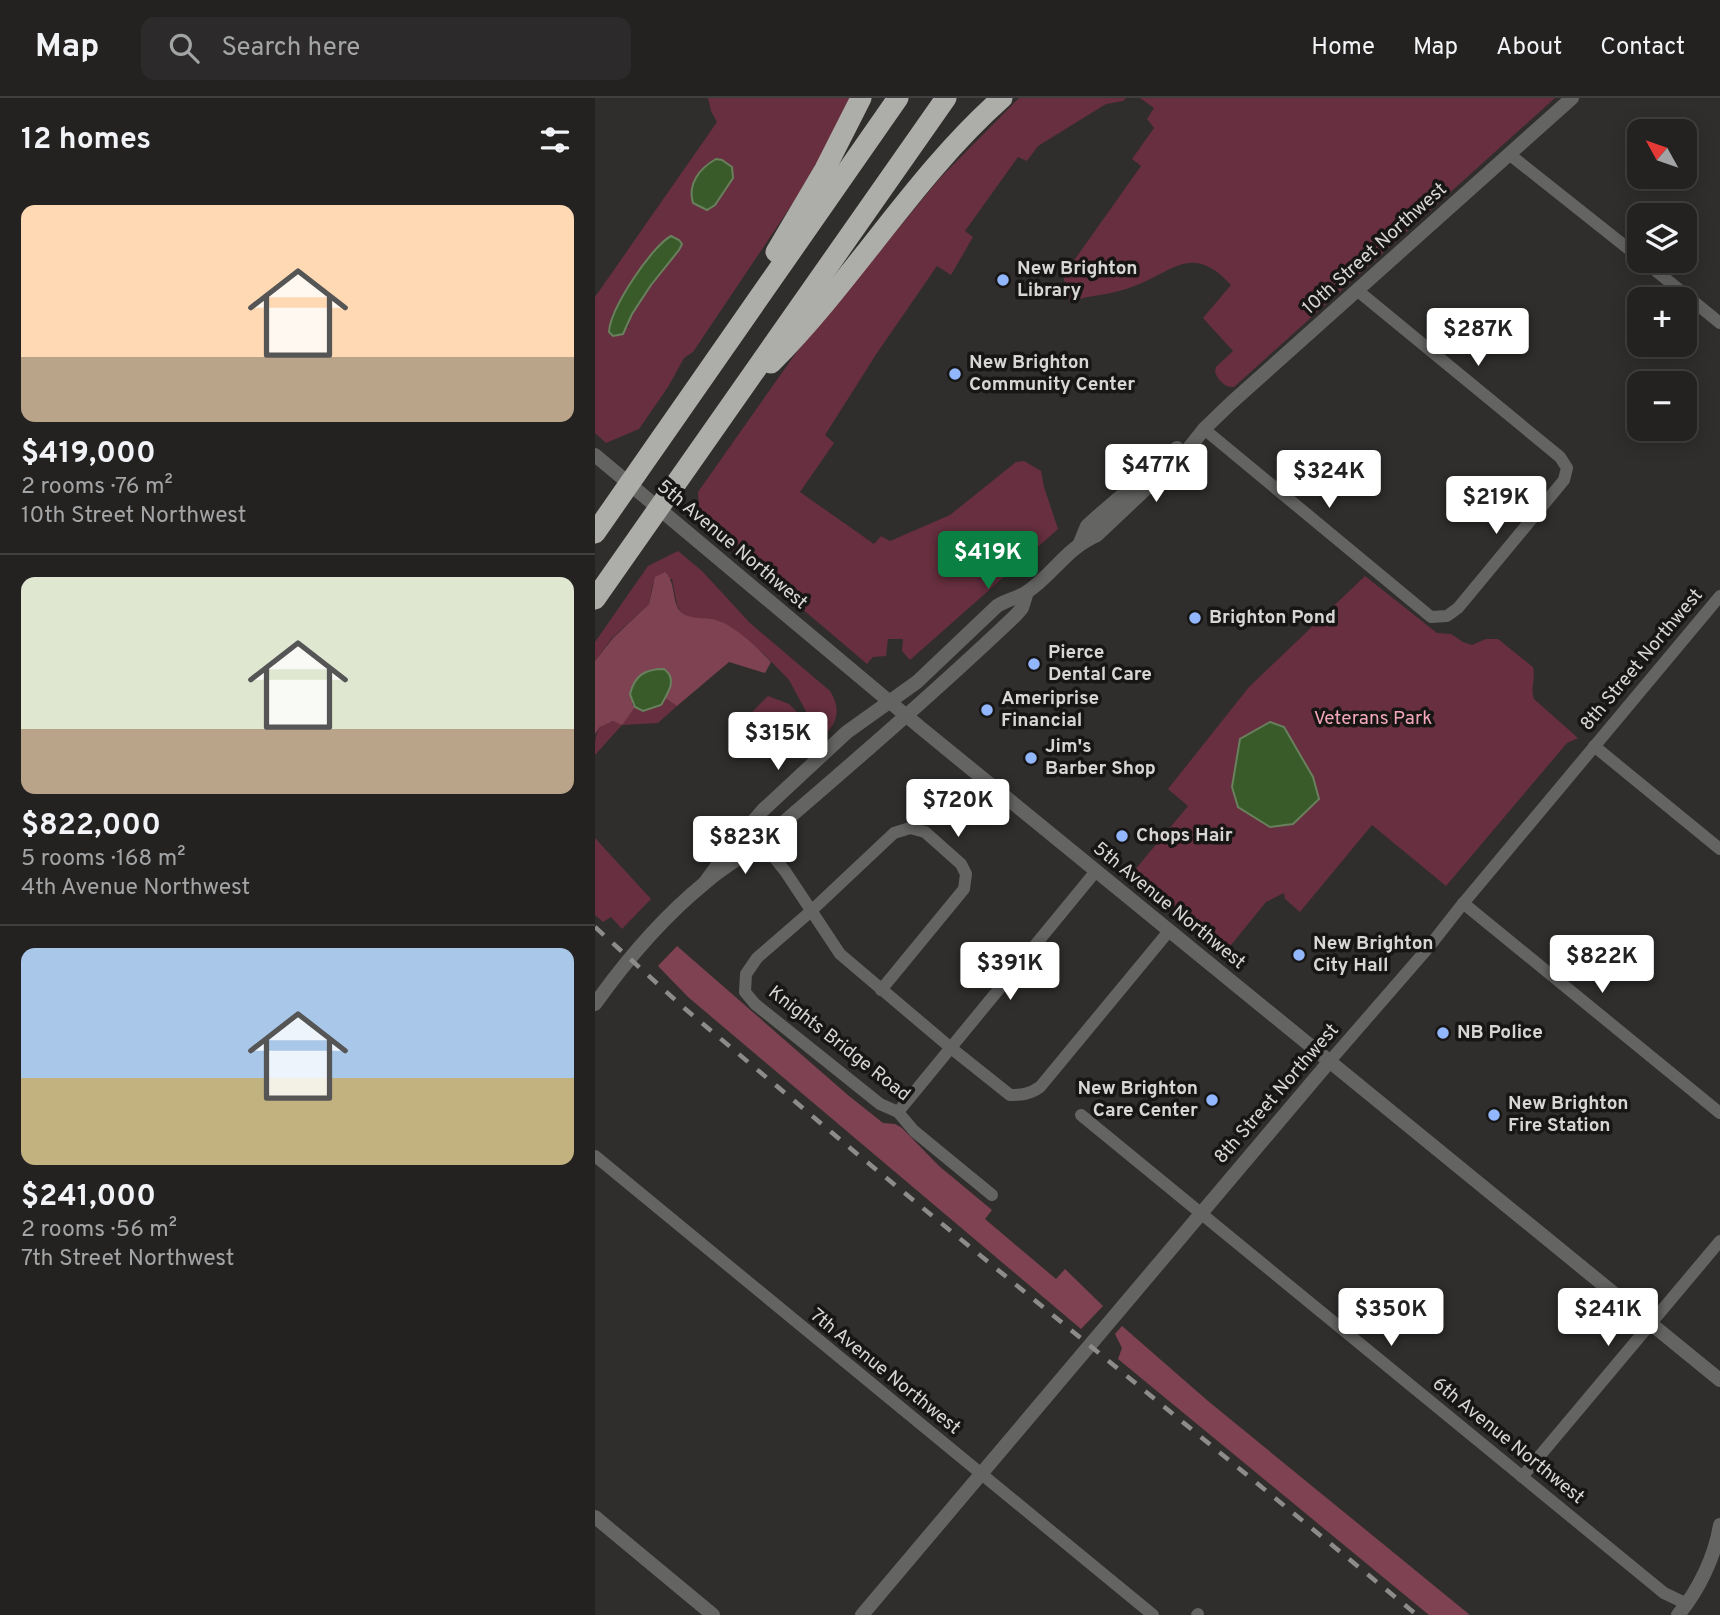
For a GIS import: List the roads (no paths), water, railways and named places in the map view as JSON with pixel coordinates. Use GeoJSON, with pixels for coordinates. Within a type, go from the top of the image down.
{"type":"FeatureCollection","features":[{"type":"Feature","properties":{"kind":"highway"},"geometry":{"type":"LineString","coordinates":[[597,531],[799,214],[861,98]]}},
{"type":"Feature","properties":{"kind":"highway"},"geometry":{"type":"LineString","coordinates":[[597,531],[898,98]]}},
{"type":"Feature","properties":{"kind":"highway"},"geometry":{"type":"LineString","coordinates":[[595,599],[946,98]]}},
{"type":"Feature","properties":{"kind":"highway"},"geometry":{"type":"LineString","coordinates":[[733,401],[798,337],[869,246],[953,147],[1002,98]]}},
{"type":"Feature","properties":{"kind":"street","name":"10th Street Northwest"},"geometry":{"type":"LineString","coordinates":[[706,881],[763,810],[847,732],[917,682],[997,606],[1009,598],[1027,592],[1080,543],[1102,531],[1189,448],[1204,429],[1571,98]]}},
{"type":"Feature","properties":{"kind":"street"},"geometry":{"type":"LineString","coordinates":[[1509,155],[1627,247]]}},
{"type":"Feature","properties":{"kind":"street"},"geometry":{"type":"LineString","coordinates":[[1659,273],[1720,323]]}},
{"type":"Feature","properties":{"kind":"street"},"geometry":{"type":"LineString","coordinates":[[1204,429],[1431,617],[1447,615],[1458,608],[1564,480],[1567,468],[1560,457],[1358,291]]}},
{"type":"Feature","properties":{"kind":"street","name":"5th Avenue Northwest"},"geometry":{"type":"LineString","coordinates":[[596,456],[889,702],[1720,1380]]}},
{"type":"Feature","properties":{"kind":"street","name":"10th Street Northwest"},"geometry":{"type":"LineString","coordinates":[[595,1004],[628,958],[706,881],[762,841],[927,698],[1016,615],[1022,608],[1027,592]]}},
{"type":"Feature","properties":{"kind":"street","name":"8th Street Northwest"},"geometry":{"type":"LineString","coordinates":[[862,1615],[1428,948],[1720,596]]}},
{"type":"Feature","properties":{"kind":"street"},"geometry":{"type":"LineString","coordinates":[[1594,746],[1720,849]]}},
{"type":"Feature","properties":{"kind":"street"},"geometry":{"type":"LineString","coordinates":[[749,826],[785,871],[840,954],[1010,1095],[1032,1093],[1040,1087],[1169,931]]}},
{"type":"Feature","properties":{"kind":"street"},"geometry":{"type":"LineString","coordinates":[[810,912],[894,833],[902,830],[910,828],[925,832],[961,864],[966,874],[964,889],[881,990]]}},
{"type":"Feature","properties":{"kind":"street"},"geometry":{"type":"LineString","coordinates":[[898,1112],[1096,871]]}},
{"type":"Feature","properties":{"kind":"street"},"geometry":{"type":"LineString","coordinates":[[1463,903],[1720,1113]]}},
{"type":"Feature","properties":{"kind":"street","name":"Knights Bridge Road"},"geometry":{"type":"LineString","coordinates":[[810,912],[757,958],[746,974],[745,992],[755,1004],[880,1104],[898,1112],[914,1131],[992,1195]]}},
{"type":"Feature","properties":{"kind":"street","name":"6th Avenue Northwest"},"geometry":{"type":"LineString","coordinates":[[1080,1115],[1683,1610]]}},
{"type":"Feature","properties":{"kind":"street","name":"7th Avenue Northwest"},"geometry":{"type":"LineString","coordinates":[[595,1156],[1153,1615]]}},
{"type":"Feature","properties":{"kind":"street"},"geometry":{"type":"LineString","coordinates":[[1522,1477],[1720,1241]]}},
{"type":"Feature","properties":{"kind":"street"},"geometry":{"type":"LineString","coordinates":[[595,1517],[713,1615]]}},
{"type":"Feature","properties":{"kind":"street"},"geometry":{"type":"LineString","coordinates":[[1683,1610],[1709,1561],[1720,1526]]}},
{"type":"Feature","properties":{"kind":"railway"},"geometry":{"type":"LineString","coordinates":[[595,927],[683,1007],[856,1153],[1417,1615]]}},
{"type":"Feature","properties":{"kind":"place","name":"New Brighton Library"},"geometry":{"type":"Point","coordinates":[1003,280]}},
{"type":"Feature","properties":{"kind":"place","name":"New Brighton Community Center"},"geometry":{"type":"Point","coordinates":[955,374]}},
{"type":"Feature","properties":{"kind":"place","name":"Brighton Pond"},"geometry":{"type":"Point","coordinates":[1195,618]}},
{"type":"Feature","properties":{"kind":"place","name":"Pierce Dental Care"},"geometry":{"type":"Point","coordinates":[1034,664]}},
{"type":"Feature","properties":{"kind":"place","name":"Ameriprise Financial"},"geometry":{"type":"Point","coordinates":[987,710]}},
{"type":"Feature","properties":{"kind":"place","name":"Jim's Barber Shop"},"geometry":{"type":"Point","coordinates":[1031,758]}},
{"type":"Feature","properties":{"kind":"place","name":"Chops Hair"},"geometry":{"type":"Point","coordinates":[1122,836]}},
{"type":"Feature","properties":{"kind":"place","name":"New Brighton City Hall"},"geometry":{"type":"Point","coordinates":[1299,955]}},
{"type":"Feature","properties":{"kind":"place","name":"NB Police"},"geometry":{"type":"Point","coordinates":[1443,1033]}},
{"type":"Feature","properties":{"kind":"place","name":"New Brighton Care Center"},"geometry":{"type":"Point","coordinates":[1212,1100]}},
{"type":"Feature","properties":{"kind":"place","name":"New Brighton Fire Station"},"geometry":{"type":"Point","coordinates":[1494,1115]}},
{"type":"Feature","properties":{"kind":"park label","name":"Veterans Park"},"geometry":{"type":"Point","coordinates":[1373,719]}}]}
